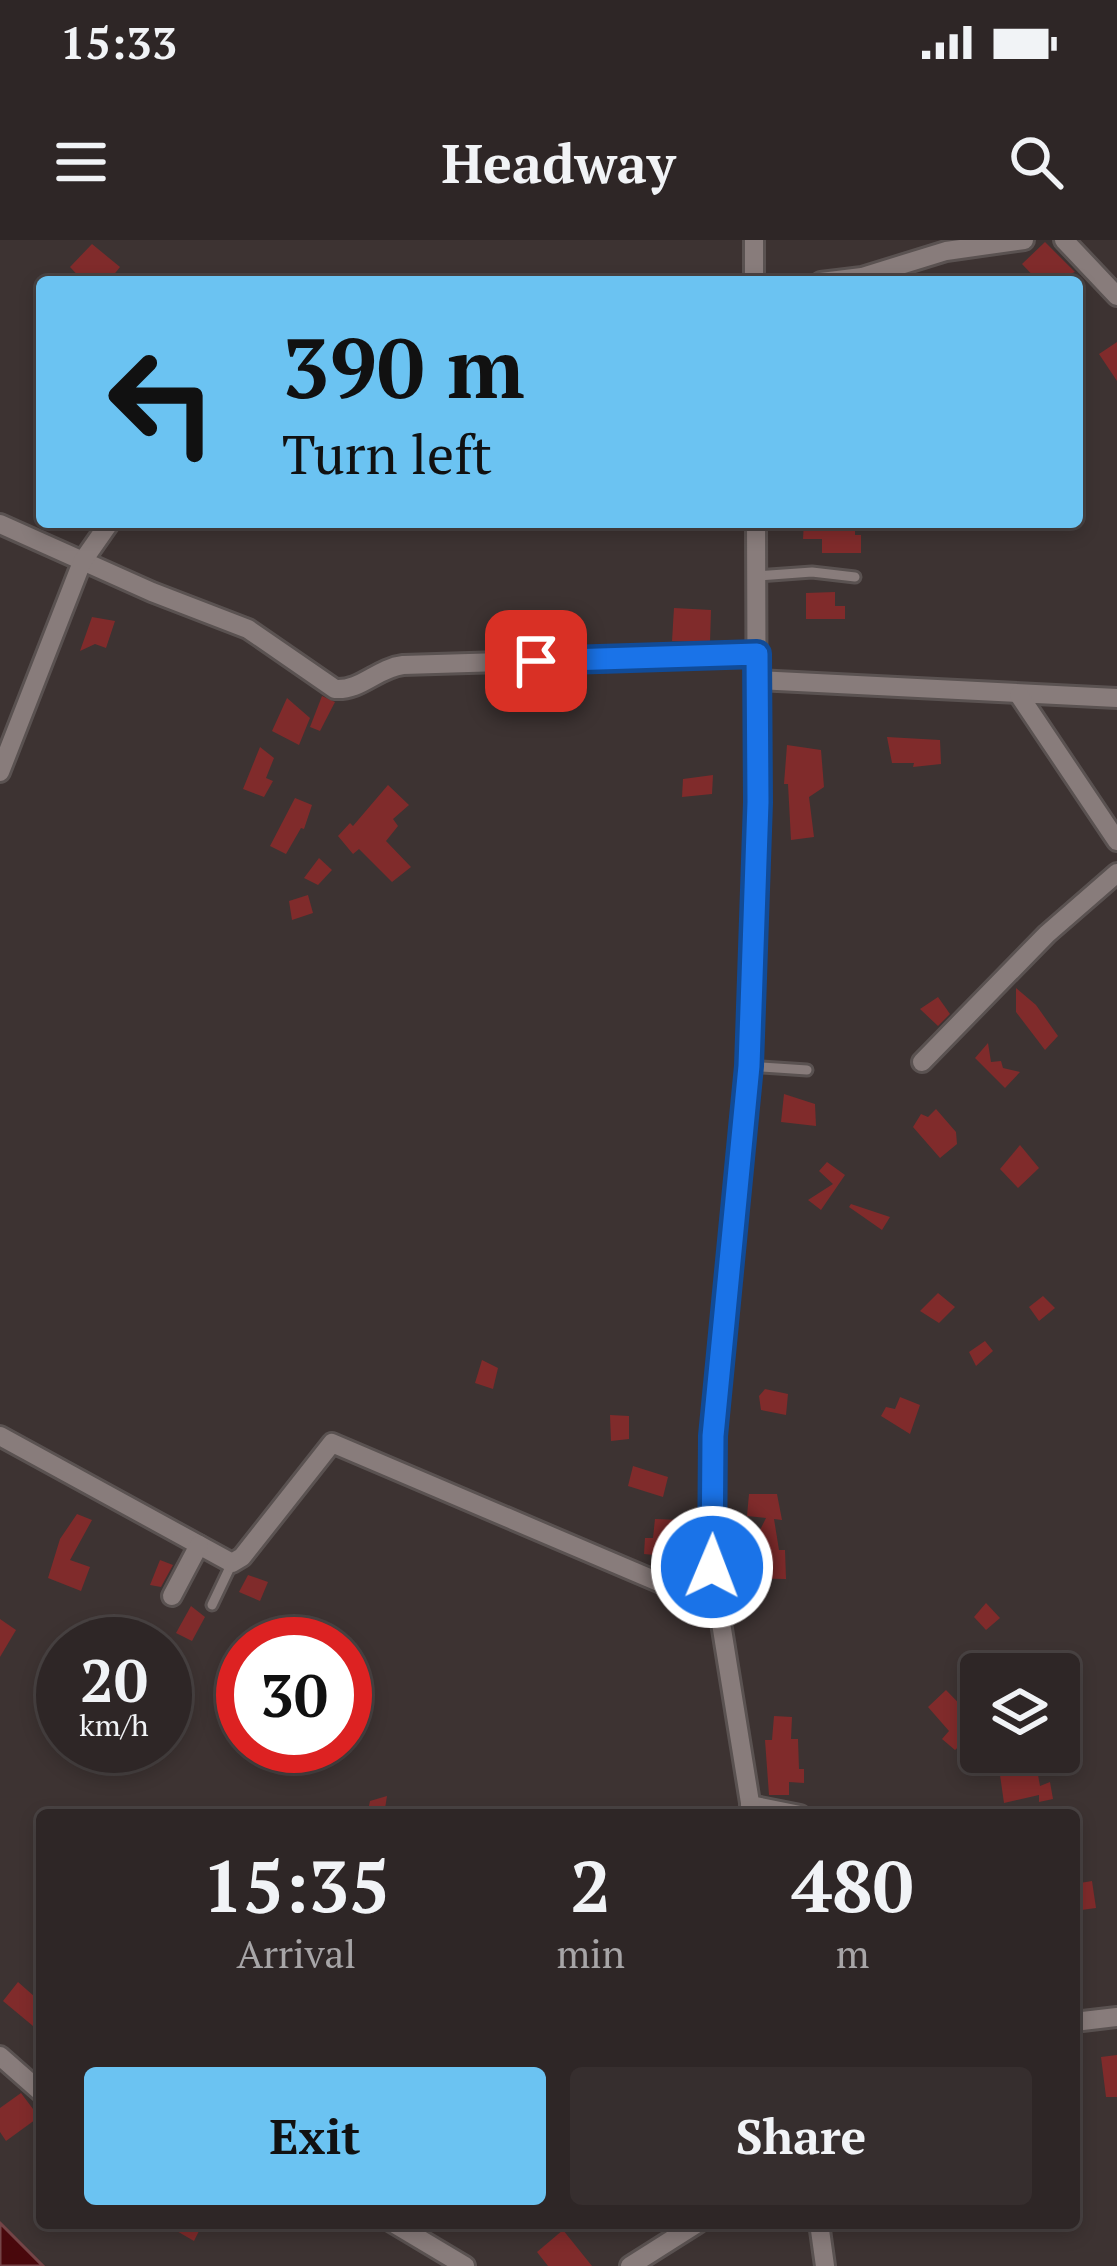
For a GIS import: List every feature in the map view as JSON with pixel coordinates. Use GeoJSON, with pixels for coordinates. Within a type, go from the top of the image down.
{"type":"FeatureCollection","features":[{"type":"Feature","properties":{"kind":"street"},"geometry":{"type":"LineString","coordinates":[[754,240],[754,276]]}},
{"type":"Feature","properties":{"kind":"street"},"geometry":{"type":"LineString","coordinates":[[865,276],[946,251],[1024,240]]}},
{"type":"Feature","properties":{"kind":"street"},"geometry":{"type":"LineString","coordinates":[[1064,240],[1117,296]]}},
{"type":"Feature","properties":{"kind":"street"},"geometry":{"type":"LineString","coordinates":[[0,524],[248,629],[335,688],[345,690],[382,669],[403,665],[757,654]]}},
{"type":"Feature","properties":{"kind":"street"},"geometry":{"type":"LineString","coordinates":[[0,772],[82,562],[106,528]]}},
{"type":"Feature","properties":{"kind":"street"},"geometry":{"type":"LineString","coordinates":[[751,1809],[712,1567],[713,1436],[749,1066],[756,528]]}},
{"type":"Feature","properties":{"kind":"street"},"geometry":{"type":"LineString","coordinates":[[757,680],[1117,698]]}},
{"type":"Feature","properties":{"kind":"street"},"geometry":{"type":"LineString","coordinates":[[1019,695],[1117,842]]}},
{"type":"Feature","properties":{"kind":"street"},"geometry":{"type":"LineString","coordinates":[[922,1061],[1047,934],[1117,873]]}},
{"type":"Feature","properties":{"kind":"street"},"geometry":{"type":"LineString","coordinates":[[0,1436],[232,1563],[242,1557],[332,1443],[715,1606]]}},
{"type":"Feature","properties":{"kind":"street"},"geometry":{"type":"LineString","coordinates":[[172,1596],[199,1546]]}},
{"type":"Feature","properties":{"kind":"street"},"geometry":{"type":"LineString","coordinates":[[1080,2021],[1117,2017]]}},
{"type":"Feature","properties":{"kind":"street"},"geometry":{"type":"LineString","coordinates":[[0,2056],[36,2088]]}},
{"type":"Feature","properties":{"kind":"street"},"geometry":{"type":"LineString","coordinates":[[403,2229],[464,2266]]}},
{"type":"Feature","properties":{"kind":"street"},"geometry":{"type":"LineString","coordinates":[[630,2266],[689,2229]]}},
{"type":"Feature","properties":{"kind":"street"},"geometry":{"type":"LineString","coordinates":[[820,2229],[825,2266]]}},
{"type":"Feature","properties":{"kind":"lane"},"geometry":{"type":"LineString","coordinates":[[757,576],[812,572],[855,577]]}},
{"type":"Feature","properties":{"kind":"lane"},"geometry":{"type":"LineString","coordinates":[[749,1066],[807,1070]]}},
{"type":"Feature","properties":{"kind":"lane"},"geometry":{"type":"LineString","coordinates":[[212,1605],[232,1563]]}},
{"type":"Feature","properties":{"kind":"shaded area"},"geometry":{"type":"Polygon","coordinates":[[[0,2223],[43,2266],[0,2266],[0,2223]]]}},
{"type":"Feature","properties":{"kind":"building"},"geometry":{"type":"Polygon","coordinates":[[[1045,242],[1075,272],[1033,276],[1022,264],[1045,242]]]}},
{"type":"Feature","properties":{"kind":"building"},"geometry":{"type":"Polygon","coordinates":[[[92,244],[120,267],[113,276],[78,276],[70,267],[92,244]]]}},
{"type":"Feature","properties":{"kind":"building"},"geometry":{"type":"Polygon","coordinates":[[[1117,342],[1117,381],[1099,354],[1117,342]]]}},
{"type":"Feature","properties":{"kind":"building"},"geometry":{"type":"Polygon","coordinates":[[[804,528],[855,528],[855,535],[861,535],[861,553],[822,553],[822,539],[803,539],[804,528]]]}},
{"type":"Feature","properties":{"kind":"building"},"geometry":{"type":"Polygon","coordinates":[[[835,592],[835,606],[845,606],[845,619],[806,619],[806,593],[835,592]]]}},
{"type":"Feature","properties":{"kind":"building"},"geometry":{"type":"Polygon","coordinates":[[[674,608],[711,610],[710,642],[672,641],[674,608]]]}},
{"type":"Feature","properties":{"kind":"building"},"geometry":{"type":"Polygon","coordinates":[[[92,617],[115,621],[106,648],[95,644],[80,651],[92,617]]]}},
{"type":"Feature","properties":{"kind":"building"},"geometry":{"type":"Polygon","coordinates":[[[322,696],[335,702],[320,731],[310,727],[322,696]]]}},
{"type":"Feature","properties":{"kind":"building"},"geometry":{"type":"Polygon","coordinates":[[[287,698],[310,718],[299,745],[272,731],[287,698]]]}},
{"type":"Feature","properties":{"kind":"building"},"geometry":{"type":"Polygon","coordinates":[[[887,737],[940,740],[941,764],[892,763],[887,737]]]}},
{"type":"Feature","properties":{"kind":"building"},"geometry":{"type":"Polygon","coordinates":[[[787,745],[821,750],[824,787],[809,797],[814,837],[791,840],[788,784],[784,784],[787,745]]]}},
{"type":"Feature","properties":{"kind":"building"},"geometry":{"type":"Polygon","coordinates":[[[260,747],[274,758],[266,778],[273,781],[264,797],[243,789],[260,747]]]}},
{"type":"Feature","properties":{"kind":"building"},"geometry":{"type":"Polygon","coordinates":[[[713,775],[712,794],[682,797],[683,779],[713,775]]]}},
{"type":"Feature","properties":{"kind":"building"},"geometry":{"type":"Polygon","coordinates":[[[388,785],[409,805],[393,819],[398,826],[386,841],[411,867],[392,882],[359,849],[353,854],[338,836],[350,823],[353,826],[388,785]]]}},
{"type":"Feature","properties":{"kind":"building"},"geometry":{"type":"Polygon","coordinates":[[[295,798],[312,805],[304,829],[286,854],[270,846],[295,798]]]}},
{"type":"Feature","properties":{"kind":"building"},"geometry":{"type":"Polygon","coordinates":[[[319,858],[332,870],[318,885],[304,878],[319,858]]]}},
{"type":"Feature","properties":{"kind":"building"},"geometry":{"type":"Polygon","coordinates":[[[308,895],[313,913],[292,920],[289,901],[308,895]]]}},
{"type":"Feature","properties":{"kind":"building"},"geometry":{"type":"Polygon","coordinates":[[[1016,988],[1036,1005],[1058,1036],[1045,1050],[1016,1012],[1016,988]]]}},
{"type":"Feature","properties":{"kind":"building"},"geometry":{"type":"Polygon","coordinates":[[[938,997],[950,1014],[938,1026],[920,1009],[938,997]]]}},
{"type":"Feature","properties":{"kind":"building"},"geometry":{"type":"Polygon","coordinates":[[[988,1043],[991,1062],[1001,1061],[1003,1068],[1020,1072],[1005,1088],[975,1058],[988,1043]]]}},
{"type":"Feature","properties":{"kind":"building"},"geometry":{"type":"Polygon","coordinates":[[[784,1094],[815,1104],[816,1126],[781,1122],[784,1094]]]}},
{"type":"Feature","properties":{"kind":"building"},"geometry":{"type":"Polygon","coordinates":[[[936,1109],[956,1132],[957,1144],[940,1158],[913,1127],[921,1114],[928,1117],[936,1109]]]}},
{"type":"Feature","properties":{"kind":"building"},"geometry":{"type":"Polygon","coordinates":[[[1020,1145],[1039,1168],[1018,1188],[1000,1169],[1020,1145]]]}},
{"type":"Feature","properties":{"kind":"building"},"geometry":{"type":"Polygon","coordinates":[[[827,1162],[845,1175],[821,1210],[808,1200],[833,1184],[819,1171],[827,1162]]]}},
{"type":"Feature","properties":{"kind":"building"},"geometry":{"type":"Polygon","coordinates":[[[851,1204],[890,1217],[882,1230],[851,1204]]]}},
{"type":"Feature","properties":{"kind":"building"},"geometry":{"type":"Polygon","coordinates":[[[938,1293],[955,1307],[939,1323],[920,1311],[938,1293]]]}},
{"type":"Feature","properties":{"kind":"building"},"geometry":{"type":"Polygon","coordinates":[[[1043,1296],[1055,1308],[1039,1321],[1029,1307],[1043,1296]]]}},
{"type":"Feature","properties":{"kind":"building"},"geometry":{"type":"Polygon","coordinates":[[[985,1341],[993,1351],[976,1366],[969,1352],[985,1341]]]}},
{"type":"Feature","properties":{"kind":"building"},"geometry":{"type":"Polygon","coordinates":[[[482,1360],[498,1368],[493,1389],[475,1383],[482,1360]]]}},
{"type":"Feature","properties":{"kind":"building"},"geometry":{"type":"Polygon","coordinates":[[[765,1389],[788,1394],[786,1415],[761,1410],[759,1396],[765,1389]]]}},
{"type":"Feature","properties":{"kind":"building"},"geometry":{"type":"Polygon","coordinates":[[[900,1397],[920,1405],[910,1434],[881,1416],[886,1407],[895,1409],[900,1397]]]}},
{"type":"Feature","properties":{"kind":"building"},"geometry":{"type":"Polygon","coordinates":[[[610,1415],[629,1416],[629,1439],[611,1441],[610,1415]]]}},
{"type":"Feature","properties":{"kind":"building"},"geometry":{"type":"Polygon","coordinates":[[[633,1466],[668,1477],[663,1497],[628,1486],[633,1466]]]}},
{"type":"Feature","properties":{"kind":"building"},"geometry":{"type":"Polygon","coordinates":[[[749,1494],[777,1494],[782,1520],[774,1519],[779,1550],[785,1550],[786,1579],[743,1578],[740,1553],[750,1550],[766,1518],[747,1516],[749,1494]]]}},
{"type":"Feature","properties":{"kind":"building"},"geometry":{"type":"Polygon","coordinates":[[[77,1514],[92,1520],[70,1560],[90,1567],[81,1591],[48,1578],[60,1539],[77,1514]]]}},
{"type":"Feature","properties":{"kind":"building"},"geometry":{"type":"Polygon","coordinates":[[[655,1519],[682,1520],[676,1557],[644,1554],[645,1538],[653,1538],[655,1519]]]}},
{"type":"Feature","properties":{"kind":"building"},"geometry":{"type":"Polygon","coordinates":[[[160,1560],[173,1565],[161,1587],[150,1585],[160,1560]]]}},
{"type":"Feature","properties":{"kind":"building"},"geometry":{"type":"Polygon","coordinates":[[[248,1575],[268,1582],[260,1601],[239,1592],[248,1575]]]}},
{"type":"Feature","properties":{"kind":"building"},"geometry":{"type":"Polygon","coordinates":[[[986,1603],[1000,1618],[986,1630],[974,1617],[986,1603]]]}},
{"type":"Feature","properties":{"kind":"building"},"geometry":{"type":"Polygon","coordinates":[[[191,1606],[205,1617],[192,1641],[192,1617],[185,1617],[191,1606]]]}},
{"type":"Feature","properties":{"kind":"building"},"geometry":{"type":"Polygon","coordinates":[[[0,1619],[16,1630],[0,1657],[0,1619]]]}},
{"type":"Feature","properties":{"kind":"building"},"geometry":{"type":"Polygon","coordinates":[[[946,1690],[960,1704],[960,1745],[955,1750],[942,1739],[949,1731],[928,1707],[946,1690]]]}},
{"type":"Feature","properties":{"kind":"building"},"geometry":{"type":"Polygon","coordinates":[[[774,1716],[792,1717],[791,1739],[798,1739],[799,1769],[804,1769],[804,1783],[789,1782],[789,1795],[769,1795],[765,1740],[772,1740],[774,1716]]]}},
{"type":"Feature","properties":{"kind":"building"},"geometry":{"type":"Polygon","coordinates":[[[1000,1773],[1038,1773],[1040,1786],[1050,1782],[1053,1799],[1039,1802],[1039,1795],[1004,1803],[1000,1773]]]}},
{"type":"Feature","properties":{"kind":"building"},"geometry":{"type":"Polygon","coordinates":[[[387,1796],[385,1809],[368,1809],[370,1801],[387,1796]]]}},
{"type":"Feature","properties":{"kind":"building"},"geometry":{"type":"Polygon","coordinates":[[[1092,1881],[1096,1908],[1080,1910],[1080,1883],[1092,1881]]]}},
{"type":"Feature","properties":{"kind":"building"},"geometry":{"type":"Polygon","coordinates":[[[18,1982],[36,1996],[36,2022],[33,2026],[3,2001],[18,1982]]]}},
{"type":"Feature","properties":{"kind":"building"},"geometry":{"type":"Polygon","coordinates":[[[1117,2055],[1117,2097],[1106,2097],[1101,2057],[1117,2055]]]}},
{"type":"Feature","properties":{"kind":"building"},"geometry":{"type":"Polygon","coordinates":[[[21,2093],[36,2119],[6,2141],[0,2132],[0,2108],[21,2093]]]}},
{"type":"Feature","properties":{"kind":"building"},"geometry":{"type":"Polygon","coordinates":[[[173,2229],[200,2229],[194,2241],[173,2229]]]}},
{"type":"Feature","properties":{"kind":"building"},"geometry":{"type":"Polygon","coordinates":[[[563,2230],[592,2266],[548,2266],[537,2252],[563,2230]]]}},
{"type":"Feature","properties":{"kind":"route"},"geometry":{"type":"LineString","coordinates":[[536,661],[757,654],[758,802],[749,1066],[713,1436],[712,1567]]}}]}
